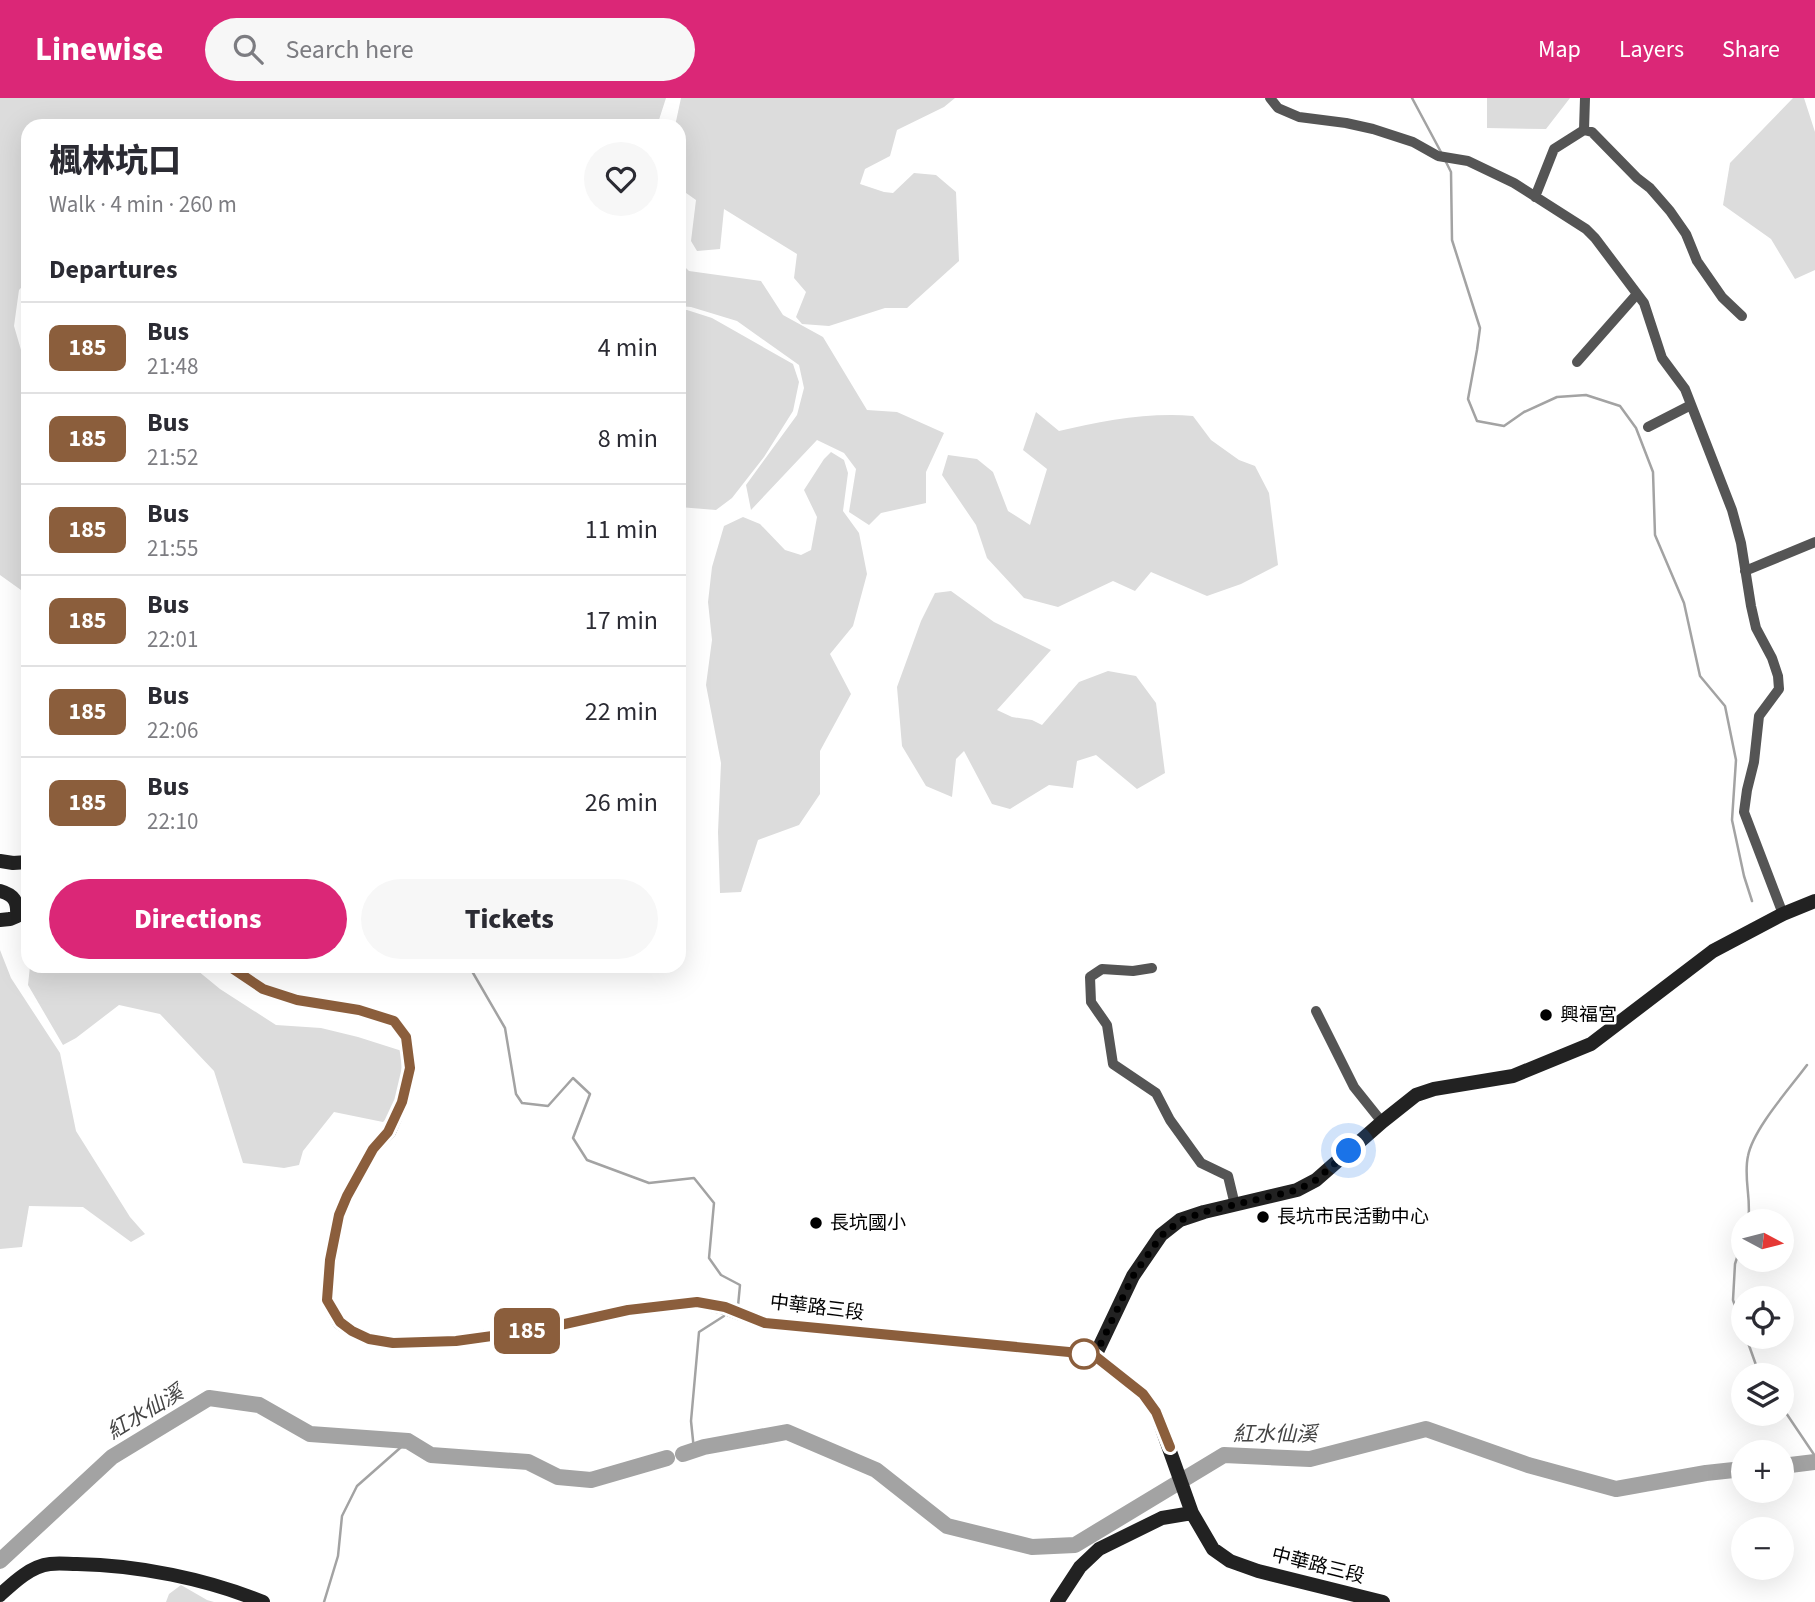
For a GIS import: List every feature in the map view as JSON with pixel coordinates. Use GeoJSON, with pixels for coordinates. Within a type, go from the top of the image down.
{"type":"FeatureCollection","features":[{"type":"Feature","properties":{"kind":"main road"},"geometry":{"type":"LineString","coordinates":[[0,861],[21,862]]}},
{"type":"Feature","properties":{"kind":"main road"},"geometry":{"type":"LineString","coordinates":[[0,891],[15,899],[18,905],[17,916],[0,920]]}},
{"type":"Feature","properties":{"kind":"main road"},"geometry":{"type":"LineString","coordinates":[[1095,1356],[1133,1276],[1161,1236],[1181,1220],[1297,1190],[1316,1180],[1416,1095],[1434,1089],[1513,1076],[1591,1044],[1713,951],[1783,914],[1815,901]]}},
{"type":"Feature","properties":{"kind":"main road","name":"中華路三段"},"geometry":{"type":"LineString","coordinates":[[239,973],[263,989],[297,1000],[359,1010],[394,1021],[406,1037],[410,1068],[402,1102],[388,1132],[373,1149],[347,1196],[339,1215],[329,1269],[327,1300],[340,1322],[352,1331],[369,1339],[393,1343],[456,1341],[542,1329],[628,1310],[697,1302],[725,1307],[765,1323],[1095,1356],[1143,1394],[1156,1412],[1191,1510],[1213,1549],[1230,1561],[1258,1571],[1383,1602]]}},
{"type":"Feature","properties":{"kind":"main road"},"geometry":{"type":"LineString","coordinates":[[1057,1602],[1080,1567],[1099,1549],[1162,1518],[1191,1510]]}},
{"type":"Feature","properties":{"kind":"main road"},"geometry":{"type":"LineString","coordinates":[[0,1595],[31,1570],[49,1564],[111,1564],[232,1589],[263,1602]]}},
{"type":"Feature","properties":{"kind":"street"},"geometry":{"type":"LineString","coordinates":[[1270,98],[1278,108],[1299,117],[1373,129],[1413,142],[1438,156],[1468,161],[1514,183],[1586,229],[1644,303],[1662,358],[1681,383],[1732,510],[1741,543],[1756,628],[1778,676],[1779,689],[1759,716],[1755,762],[1744,812],[1783,914]]}},
{"type":"Feature","properties":{"kind":"street"},"geometry":{"type":"LineString","coordinates":[[1584,130],[1585,98]]}},
{"type":"Feature","properties":{"kind":"street"},"geometry":{"type":"LineString","coordinates":[[1535,197],[1554,149],[1584,130],[1592,132],[1670,211],[1686,234],[1697,261],[1722,297],[1742,316]]}},
{"type":"Feature","properties":{"kind":"street"},"geometry":{"type":"LineString","coordinates":[[1577,362],[1637,294]]}},
{"type":"Feature","properties":{"kind":"street"},"geometry":{"type":"LineString","coordinates":[[1648,427],[1691,405]]}},
{"type":"Feature","properties":{"kind":"street"},"geometry":{"type":"LineString","coordinates":[[1745,571],[1815,542]]}},
{"type":"Feature","properties":{"kind":"street"},"geometry":{"type":"LineString","coordinates":[[1152,968],[1133,971],[1102,969],[1090,977],[1091,1002],[1107,1025],[1113,1064],[1156,1093],[1170,1120],[1200,1163],[1227,1176],[1236,1205]]}},
{"type":"Feature","properties":{"kind":"street"},"geometry":{"type":"LineString","coordinates":[[1316,1011],[1354,1087],[1382,1122]]}},
{"type":"Feature","properties":{"kind":"shaded area"},"geometry":{"type":"Polygon","coordinates":[[[0,98],[666,98],[659,119],[21,119],[21,288],[14,326],[21,350],[21,590],[0,575],[0,98]]]}},
{"type":"Feature","properties":{"kind":"shaded area"},"geometry":{"type":"Polygon","coordinates":[[[681,98],[955,98],[944,107],[897,130],[890,156],[865,169],[860,184],[893,193],[914,173],[936,175],[956,192],[959,261],[907,308],[885,308],[829,326],[802,324],[796,317],[806,292],[794,278],[797,254],[724,209],[720,249],[697,251],[691,241],[696,200],[686,193],[686,119],[676,119],[681,98]]]}},
{"type":"Feature","properties":{"kind":"shaded area"},"geometry":{"type":"Polygon","coordinates":[[[1487,98],[1570,98],[1546,129],[1487,128],[1487,98]]]}},
{"type":"Feature","properties":{"kind":"shaded area"},"geometry":{"type":"Polygon","coordinates":[[[1793,98],[1804,98],[1815,132],[1815,270],[1795,279],[1771,239],[1723,205],[1730,163],[1793,98]]]}},
{"type":"Feature","properties":{"kind":"shaded area"},"geometry":{"type":"Polygon","coordinates":[[[686,268],[689,271],[761,281],[783,315],[823,337],[867,410],[897,412],[944,433],[926,472],[926,503],[881,513],[869,525],[849,512],[856,469],[844,453],[817,440],[751,510],[746,485],[797,415],[804,388],[799,365],[737,321],[686,307],[686,268]]]}},
{"type":"Feature","properties":{"kind":"shaded area"},"geometry":{"type":"Polygon","coordinates":[[[686,310],[712,318],[793,364],[799,382],[793,411],[764,457],[732,498],[716,510],[686,508],[686,310]]]}},
{"type":"Feature","properties":{"kind":"shaded area"},"geometry":{"type":"Polygon","coordinates":[[[1036,412],[1059,431],[1126,418],[1193,416],[1211,440],[1239,460],[1255,466],[1269,493],[1278,565],[1241,584],[1207,596],[1151,572],[1135,591],[1113,581],[1058,607],[1024,598],[987,558],[976,525],[942,475],[948,455],[977,459],[993,472],[1008,511],[1030,525],[1047,469],[1023,450],[1036,412]]]}},
{"type":"Feature","properties":{"kind":"shaded area"},"geometry":{"type":"Polygon","coordinates":[[[831,452],[844,460],[848,473],[843,511],[859,533],[867,574],[853,626],[830,654],[851,694],[820,751],[820,794],[799,825],[758,840],[741,892],[720,893],[718,832],[721,763],[706,685],[712,640],[708,602],[712,567],[724,526],[743,517],[760,524],[785,550],[801,555],[811,550],[817,517],[804,490],[831,452]]]}},
{"type":"Feature","properties":{"kind":"shaded area"},"geometry":{"type":"Polygon","coordinates":[[[951,591],[994,622],[1051,650],[997,710],[1042,725],[1079,682],[1108,671],[1136,676],[1156,703],[1165,773],[1137,789],[1096,755],[1077,761],[1073,788],[1049,785],[1010,809],[992,804],[964,751],[956,759],[952,797],[926,786],[902,746],[897,687],[921,621],[935,593],[951,591]]]}},
{"type":"Feature","properties":{"kind":"shaded area"},"geometry":{"type":"Polygon","coordinates":[[[0,950],[11,978],[60,1053],[76,1131],[130,1217],[145,1234],[131,1242],[83,1207],[29,1206],[22,1247],[0,1249],[0,950]]]}},
{"type":"Feature","properties":{"kind":"shaded area"},"geometry":{"type":"Polygon","coordinates":[[[29,973],[201,973],[220,989],[276,1025],[321,1028],[402,1051],[398,1099],[383,1122],[334,1112],[303,1151],[299,1165],[284,1168],[243,1163],[214,1071],[160,1014],[119,1005],[63,1045],[28,985],[29,973]]]}},
{"type":"Feature","properties":{"kind":"shaded area"},"geometry":{"type":"Polygon","coordinates":[[[181,1585],[214,1602],[166,1602],[169,1594],[181,1585]]]}},
{"type":"Feature","properties":{"kind":"waterway"},"geometry":{"type":"LineString","coordinates":[[1412,98],[1442,154]]}},
{"type":"Feature","properties":{"kind":"waterway"},"geometry":{"type":"LineString","coordinates":[[1445,160],[1451,172],[1452,240],[1480,328],[1468,399],[1477,421],[1504,426],[1524,412],[1557,397],[1586,395],[1620,406],[1636,428],[1653,472],[1655,535],[1684,603],[1700,676],[1725,706],[1736,760],[1732,820],[1752,901]]}},
{"type":"Feature","properties":{"kind":"waterway"},"geometry":{"type":"LineString","coordinates":[[473,973],[505,1028],[516,1094],[522,1103],[548,1106],[573,1078],[590,1094],[573,1138],[587,1160],[649,1183],[694,1178],[714,1203],[709,1258],[721,1275],[740,1285],[738,1306]]}},
{"type":"Feature","properties":{"kind":"waterway"},"geometry":{"type":"LineString","coordinates":[[1749,1209],[1747,1164],[1751,1145],[1764,1121],[1807,1065]]}},
{"type":"Feature","properties":{"kind":"waterway"},"geometry":{"type":"LineString","coordinates":[[1734,1286],[1735,1272]]}},
{"type":"Feature","properties":{"kind":"waterway"},"geometry":{"type":"LineString","coordinates":[[694,1450],[691,1421],[699,1332],[724,1316]]}},
{"type":"Feature","properties":{"kind":"waterway"},"geometry":{"type":"LineString","coordinates":[[1750,1349],[1755,1363]]}},
{"type":"Feature","properties":{"kind":"waterway","name":"紅水仙溪"},"geometry":{"type":"LineString","coordinates":[[0,1561],[112,1457],[209,1398],[259,1405],[310,1434],[408,1441],[431,1455],[528,1462],[558,1477],[591,1480],[667,1458]]}},
{"type":"Feature","properties":{"kind":"waterway"},"geometry":{"type":"LineString","coordinates":[[1794,1425],[1815,1456]]}},
{"type":"Feature","properties":{"kind":"waterway","name":"紅水仙溪"},"geometry":{"type":"LineString","coordinates":[[683,1454],[704,1447],[787,1432],[876,1470],[947,1526],[1032,1547],[1075,1545],[1224,1455],[1310,1459],[1426,1429],[1528,1465],[1616,1489],[1731,1470]]}},
{"type":"Feature","properties":{"kind":"waterway"},"geometry":{"type":"LineString","coordinates":[[324,1602],[338,1556],[342,1516],[357,1486],[408,1441]]}},
{"type":"Feature","properties":{"kind":"waterway","name":"紅水仙溪"},"geometry":{"type":"LineString","coordinates":[[1794,1465],[1815,1462]]}},
{"type":"Feature","properties":{"kind":"bus line","name":"185"},"geometry":{"type":"LineString","coordinates":[[238,973],[263,989],[297,1000],[359,1010],[394,1021],[406,1037],[410,1068],[402,1102],[388,1132],[373,1149],[347,1196],[339,1215],[330,1260],[327,1300],[340,1322],[352,1331],[369,1339],[393,1343],[456,1341],[542,1329],[628,1310],[697,1302],[725,1307],[765,1323],[1069,1352],[1095,1356],[1143,1394],[1156,1412],[1170,1447]]}},
{"type":"Feature","properties":{"kind":"place","name":"興福宮"},"geometry":{"type":"Point","coordinates":[1546,1015]}},
{"type":"Feature","properties":{"kind":"place","name":"長坑市民活動中心"},"geometry":{"type":"Point","coordinates":[1263,1217]}},
{"type":"Feature","properties":{"kind":"place","name":"長坑國小"},"geometry":{"type":"Point","coordinates":[816,1223]}},
{"type":"Feature","properties":{"kind":"route"},"geometry":{"type":"LineString","coordinates":[[1084,1354],[1095,1356],[1133,1276],[1161,1236],[1181,1220],[1297,1190],[1316,1180],[1349,1151]]}}]}
